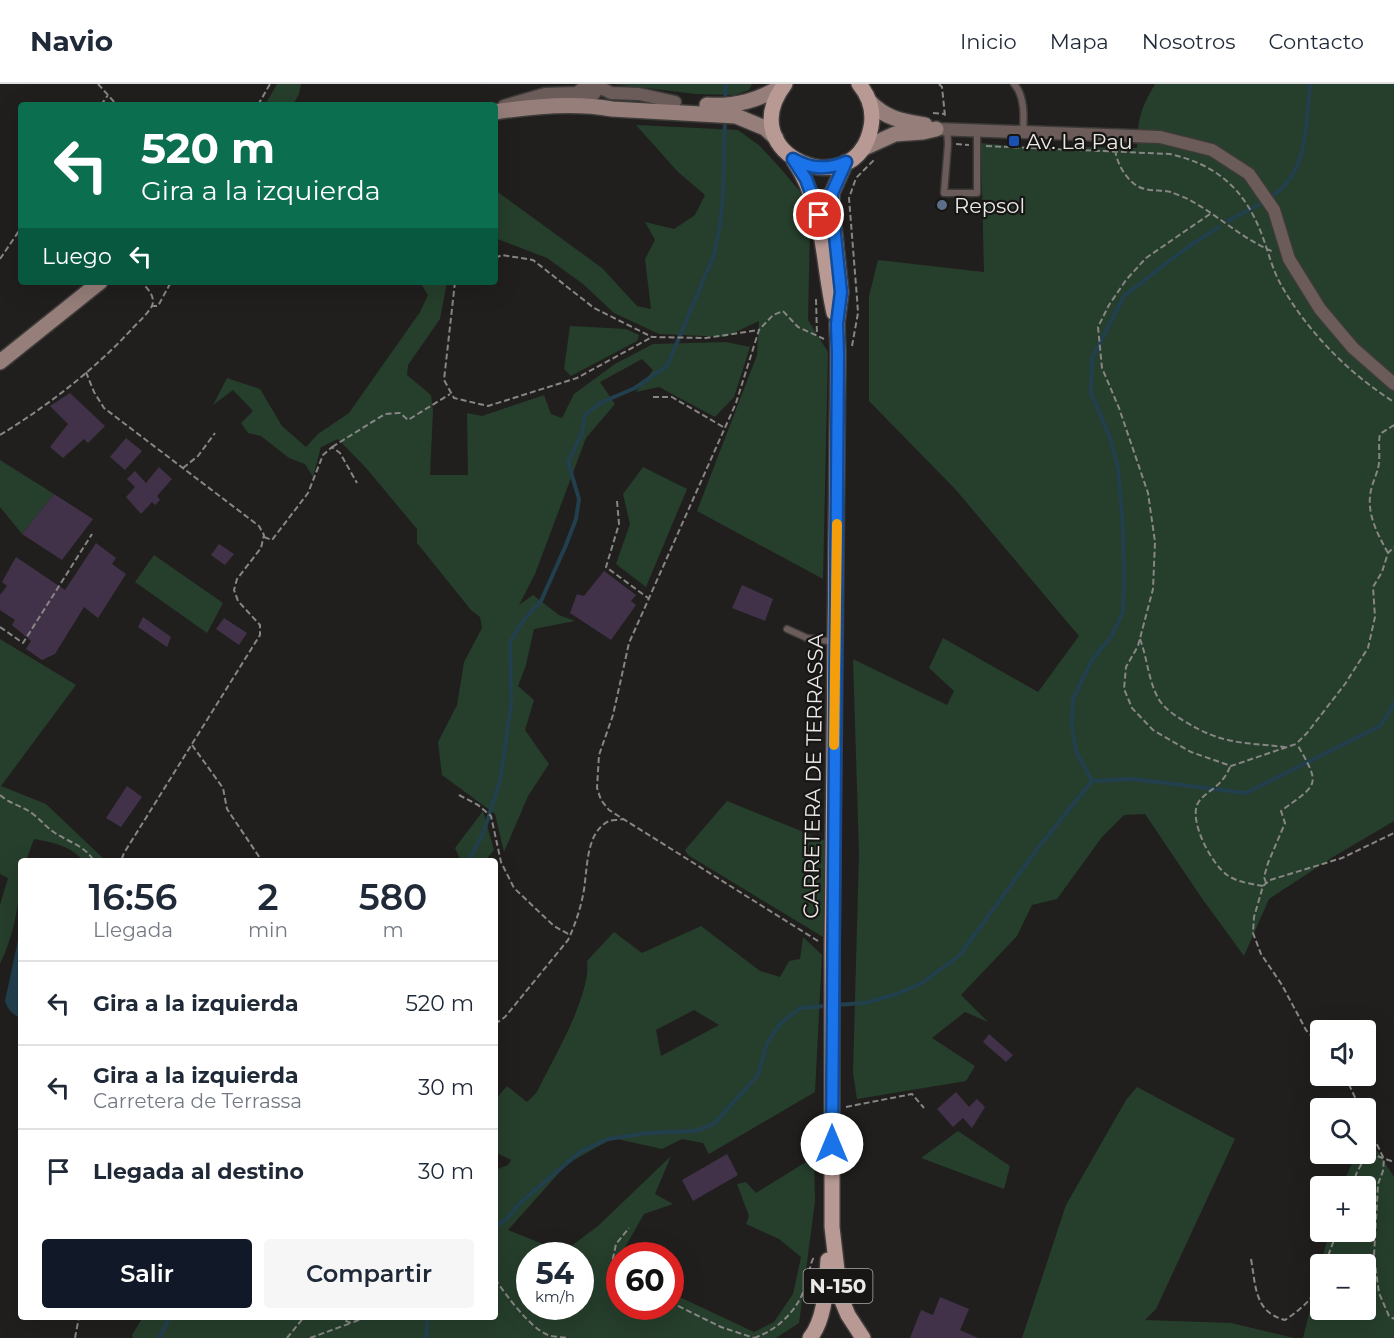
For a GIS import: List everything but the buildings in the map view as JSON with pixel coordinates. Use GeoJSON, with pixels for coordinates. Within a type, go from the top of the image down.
{"type":"FeatureCollection","features":[{"type":"Feature","properties":{"kind":"main road"},"geometry":{"type":"LineString","coordinates":[[859,84],[870,102],[872,122],[870,133],[862,149]]}},
{"type":"Feature","properties":{"kind":"main road"},"geometry":{"type":"LineString","coordinates":[[776,138],[773,128],[773,106],[785,85]]}},
{"type":"Feature","properties":{"kind":"main road","name":"N-150"},"geometry":{"type":"LineString","coordinates":[[776,138],[783,150],[793,159],[818,168],[829,168],[846,162],[862,149]]}},
{"type":"Feature","properties":{"kind":"main road","name":"CARRETERA DE TERRASSA"},"geometry":{"type":"LineString","coordinates":[[793,159],[806,179],[819,215],[830,293],[837,324]]}},
{"type":"Feature","properties":{"kind":"main road","name":"CARRETERA DE TERRASSA"},"geometry":{"type":"LineString","coordinates":[[810,1338],[822,1310],[831,1227],[837,324],[841,292],[832,214],[832,193],[846,162]]}},
{"type":"Feature","properties":{"kind":"main road","name":"CARRETERA DE TERRASSA"},"geometry":{"type":"LineString","coordinates":[[831,1227],[840,1296],[848,1315],[863,1338]]}},
{"type":"Feature","properties":{"kind":"street"},"geometry":{"type":"LineString","coordinates":[[498,110],[521,100],[545,94],[577,93],[588,84],[592,102]]}},
{"type":"Feature","properties":{"kind":"street"},"geometry":{"type":"LineString","coordinates":[[592,102],[598,84]]}},
{"type":"Feature","properties":{"kind":"street"},"geometry":{"type":"LineString","coordinates":[[598,84],[611,93],[639,94],[675,102]]}},
{"type":"Feature","properties":{"kind":"street"},"geometry":{"type":"LineString","coordinates":[[498,111],[567,106],[612,99],[720,106],[739,104],[766,95],[785,85]]}},
{"type":"Feature","properties":{"kind":"street"},"geometry":{"type":"LineString","coordinates":[[592,102],[612,109],[736,116],[765,128],[776,138]]}},
{"type":"Feature","properties":{"kind":"street"},"geometry":{"type":"LineString","coordinates":[[870,102],[880,112],[896,120],[942,129]]}},
{"type":"Feature","properties":{"kind":"street"},"geometry":{"type":"LineString","coordinates":[[862,149],[895,134],[942,129],[1160,137],[1212,150],[1249,174],[1274,210],[1289,259],[1320,309],[1353,348],[1394,384]]}},
{"type":"Feature","properties":{"kind":"street"},"geometry":{"type":"LineString","coordinates":[[0,362],[96,285]]}},
{"type":"Feature","properties":{"kind":"lane"},"geometry":{"type":"LineString","coordinates":[[1014,84],[1017,87],[1023,111],[1023,132]]}},
{"type":"Feature","properties":{"kind":"lane"},"geometry":{"type":"LineString","coordinates":[[942,129],[948,144],[944,193],[977,193],[977,130]]}},
{"type":"Feature","properties":{"kind":"lane"},"geometry":{"type":"LineString","coordinates":[[787,629],[807,638],[835,643]]}},
{"type":"Feature","properties":{"kind":"path"},"geometry":{"type":"LineString","coordinates":[[98,84],[114,102]]}},
{"type":"Feature","properties":{"kind":"path"},"geometry":{"type":"LineString","coordinates":[[260,102],[270,84]]}},
{"type":"Feature","properties":{"kind":"path"},"geometry":{"type":"LineString","coordinates":[[939,84],[942,87],[942,129]]}},
{"type":"Feature","properties":{"kind":"path"},"geometry":{"type":"LineString","coordinates":[[103,102],[108,95]]}},
{"type":"Feature","properties":{"kind":"path"},"geometry":{"type":"LineString","coordinates":[[1113,136],[1116,159],[1133,184],[1149,190],[1170,192],[1189,200],[1254,243],[1289,259]]}},
{"type":"Feature","properties":{"kind":"path"},"geometry":{"type":"LineString","coordinates":[[948,144],[1170,154],[1191,159],[1213,170],[1241,195],[1250,209],[1279,281],[1295,306],[1346,366],[1394,402]]}},
{"type":"Feature","properties":{"kind":"path"},"geometry":{"type":"LineString","coordinates":[[858,313],[849,198],[856,178],[878,156]]}},
{"type":"Feature","properties":{"kind":"path"},"geometry":{"type":"LineString","coordinates":[[1210,214],[1146,258],[1126,280],[1109,305],[1098,327],[1102,368],[1119,408],[1148,493],[1155,542],[1154,589],[1138,646],[1126,667],[1124,689],[1132,708],[1153,730],[1191,752],[1231,766],[1296,744],[1345,684],[1368,648],[1375,617],[1373,586],[1382,572],[1388,553],[1394,547]]}},
{"type":"Feature","properties":{"kind":"path"},"geometry":{"type":"LineString","coordinates":[[0,259],[18,232]]}},
{"type":"Feature","properties":{"kind":"path"},"geometry":{"type":"LineString","coordinates":[[498,257],[502,255],[532,260],[594,308],[652,337],[706,338],[759,330]]}},
{"type":"Feature","properties":{"kind":"path"},"geometry":{"type":"LineString","coordinates":[[0,435],[86,372],[114,348],[151,306],[152,294],[144,285]]}},
{"type":"Feature","properties":{"kind":"path"},"geometry":{"type":"LineString","coordinates":[[151,306],[158,306],[169,285]]}},
{"type":"Feature","properties":{"kind":"path"},"geometry":{"type":"LineString","coordinates":[[455,285],[444,380],[454,398],[488,406],[577,378],[652,337]]}},
{"type":"Feature","properties":{"kind":"path"},"geometry":{"type":"LineString","coordinates":[[816,290],[817,336]]}},
{"type":"Feature","properties":{"kind":"path"},"geometry":{"type":"LineString","coordinates":[[832,947],[820,942],[609,810],[601,800],[597,788],[599,755],[613,715],[629,643],[736,403],[759,330],[773,315],[783,311],[798,327],[838,346]]}},
{"type":"Feature","properties":{"kind":"path"},"geometry":{"type":"LineString","coordinates":[[86,372],[104,408],[260,526],[264,537],[261,548],[237,579],[234,590],[238,601],[260,625],[260,636],[122,858]]}},
{"type":"Feature","properties":{"kind":"path"},"geometry":{"type":"LineString","coordinates":[[264,537],[272,540],[308,493],[323,455],[332,447],[386,414],[400,413],[408,420],[451,393]]}},
{"type":"Feature","properties":{"kind":"path"},"geometry":{"type":"LineString","coordinates":[[653,397],[672,397],[725,428]]}},
{"type":"Feature","properties":{"kind":"path"},"geometry":{"type":"LineString","coordinates":[[1388,553],[1376,530],[1369,507],[1379,462],[1380,434],[1394,425]]}},
{"type":"Feature","properties":{"kind":"path"},"geometry":{"type":"LineString","coordinates":[[183,468],[198,456],[215,433]]}},
{"type":"Feature","properties":{"kind":"path"},"geometry":{"type":"LineString","coordinates":[[332,447],[340,453],[357,483]]}},
{"type":"Feature","properties":{"kind":"path"},"geometry":{"type":"LineString","coordinates":[[617,501],[619,524],[606,567],[648,598]]}},
{"type":"Feature","properties":{"kind":"path"},"geometry":{"type":"LineString","coordinates":[[0,627],[23,643],[92,534]]}},
{"type":"Feature","properties":{"kind":"path"},"geometry":{"type":"LineString","coordinates":[[1140,639],[1158,699],[1172,714],[1201,732],[1222,739],[1243,744],[1287,747]]}},
{"type":"Feature","properties":{"kind":"path"},"geometry":{"type":"LineString","coordinates":[[192,744],[223,788],[227,809],[260,858]]}},
{"type":"Feature","properties":{"kind":"path"},"geometry":{"type":"LineString","coordinates":[[1266,883],[1264,877],[1268,863],[1285,823],[1281,812],[1307,793],[1312,784],[1311,768],[1296,744]]}},
{"type":"Feature","properties":{"kind":"path"},"geometry":{"type":"LineString","coordinates":[[1231,766],[1223,780],[1199,801],[1196,809],[1196,822],[1211,855],[1221,870],[1229,877],[1248,884],[1263,886]]}},
{"type":"Feature","properties":{"kind":"path"},"geometry":{"type":"LineString","coordinates":[[0,795],[9,803],[32,813],[54,833],[84,850],[91,858]]}},
{"type":"Feature","properties":{"kind":"path"},"geometry":{"type":"LineString","coordinates":[[459,795],[478,805],[491,816],[501,861],[514,888],[554,926],[570,935]]}},
{"type":"Feature","properties":{"kind":"path"},"geometry":{"type":"LineString","coordinates":[[498,1022],[505,1017],[570,935],[584,893],[588,848],[609,821],[623,819]]}},
{"type":"Feature","properties":{"kind":"path"},"geometry":{"type":"LineString","coordinates":[[1310,1034],[1261,954],[1253,933],[1254,917],[1263,886],[1269,880],[1342,858],[1394,833]]}},
{"type":"Feature","properties":{"kind":"path"},"geometry":{"type":"LineString","coordinates":[[844,1100],[844,1107],[912,1094],[924,1108]]}},
{"type":"Feature","properties":{"kind":"path"},"geometry":{"type":"LineString","coordinates":[[1376,1143],[1384,1159],[1383,1171],[1378,1184],[1374,1256],[1378,1293],[1389,1316],[1394,1319]]}},
{"type":"Feature","properties":{"kind":"path"},"geometry":{"type":"LineString","coordinates":[[1356,1176],[1366,1156],[1377,1156],[1394,1162]]}},
{"type":"Feature","properties":{"kind":"path"},"geometry":{"type":"LineString","coordinates":[[618,1242],[629,1228]]}},
{"type":"Feature","properties":{"kind":"path"},"geometry":{"type":"LineString","coordinates":[[684,1309],[721,1327],[754,1338],[770,1333],[800,1302],[812,1259],[829,1244]]}},
{"type":"Feature","properties":{"kind":"path"},"geometry":{"type":"LineString","coordinates":[[1251,1259],[1261,1304],[1272,1316],[1285,1320],[1304,1308],[1310,1299]]}},
{"type":"Feature","properties":{"kind":"path"},"geometry":{"type":"LineString","coordinates":[[498,1283],[509,1299],[547,1335],[567,1338]]}},
{"type":"Feature","properties":{"kind":"path"},"geometry":{"type":"LineString","coordinates":[[75,1338],[78,1320]]}},
{"type":"Feature","properties":{"kind":"path"},"geometry":{"type":"LineString","coordinates":[[288,1338],[302,1320]]}},
{"type":"Feature","properties":{"kind":"path"},"geometry":{"type":"LineString","coordinates":[[344,1320],[351,1323]]}},
{"type":"Feature","properties":{"kind":"path"},"geometry":{"type":"LineString","coordinates":[[310,1338],[358,1320]]}},
{"type":"Feature","properties":{"kind":"green space"},"geometry":{"type":"Polygon","coordinates":[[[277,84],[301,84],[295,102],[267,102],[277,84]]]}},
{"type":"Feature","properties":{"kind":"green space"},"geometry":{"type":"Polygon","coordinates":[[[613,84],[752,84],[749,90],[734,95],[696,94],[613,84]]]}},
{"type":"Feature","properties":{"kind":"green space"},"geometry":{"type":"Polygon","coordinates":[[[1155,84],[1394,84],[1394,821],[1269,899],[1244,956],[1145,814],[1124,815],[1102,837],[1057,899],[1032,905],[1017,936],[961,995],[988,1022],[965,1012],[932,1038],[975,1066],[966,1081],[857,1099],[853,1073],[859,853],[853,659],[947,705],[954,691],[929,668],[943,638],[1038,692],[1079,636],[956,490],[869,401],[869,296],[878,260],[984,272],[981,143],[1050,150],[1083,147],[1137,148],[1141,114],[1155,84]]]}},
{"type":"Feature","properties":{"kind":"green space"},"geometry":{"type":"Polygon","coordinates":[[[636,125],[738,130],[760,146],[803,195],[810,227],[808,320],[828,352],[823,579],[697,511],[757,355],[759,321],[725,337],[659,334],[614,313],[583,284],[547,258],[498,239],[498,192],[602,268],[637,306],[651,309],[645,259],[655,240],[645,222],[674,229],[695,215],[705,195],[678,172],[636,125]]]}},
{"type":"Feature","properties":{"kind":"green space"},"geometry":{"type":"Polygon","coordinates":[[[422,285],[446,285],[440,319],[408,365],[407,375],[431,395],[433,411],[430,475],[468,475],[467,413],[482,416],[544,395],[551,414],[562,418],[574,394],[615,364],[653,344],[726,342],[750,347],[734,397],[715,417],[659,387],[636,392],[653,370],[642,359],[600,382],[615,404],[586,438],[535,574],[519,605],[533,595],[559,615],[575,621],[534,629],[526,665],[518,686],[534,700],[525,730],[549,764],[528,796],[504,852],[495,814],[442,775],[438,742],[457,705],[464,662],[482,628],[480,617],[471,610],[417,543],[417,529],[367,469],[338,439],[321,447],[313,477],[305,464],[289,458],[261,436],[248,433],[241,423],[253,411],[233,390],[213,405],[227,378],[260,389],[282,426],[306,447],[318,434],[349,413],[420,312],[428,295],[422,285]]]}},
{"type":"Feature","properties":{"kind":"green space"},"geometry":{"type":"Polygon","coordinates":[[[570,326],[626,329],[639,335],[637,341],[571,376],[564,369],[570,326]]]}},
{"type":"Feature","properties":{"kind":"green space"},"geometry":{"type":"Polygon","coordinates":[[[0,460],[54,494],[22,534],[0,507],[0,460]]]}},
{"type":"Feature","properties":{"kind":"green space"},"geometry":{"type":"Polygon","coordinates":[[[643,467],[687,489],[646,587],[616,564],[630,524],[623,494],[643,467]]]}},
{"type":"Feature","properties":{"kind":"green space"},"geometry":{"type":"Polygon","coordinates":[[[154,555],[223,603],[207,633],[135,582],[154,555]]]}},
{"type":"Feature","properties":{"kind":"green space"},"geometry":{"type":"Polygon","coordinates":[[[0,639],[76,685],[1,786],[46,804],[103,858],[80,858],[67,848],[34,839],[27,858],[18,858],[16,914],[10,940],[0,964],[0,905],[8,878],[0,874],[0,639]]]}},
{"type":"Feature","properties":{"kind":"green space"},"geometry":{"type":"Polygon","coordinates":[[[727,801],[826,841],[823,937],[688,855],[685,850],[727,801]]]}},
{"type":"Feature","properties":{"kind":"green space"},"geometry":{"type":"Polygon","coordinates":[[[483,811],[494,850],[487,858],[460,858],[455,848],[483,811]]]}},
{"type":"Feature","properties":{"kind":"green space"},"geometry":{"type":"Polygon","coordinates":[[[701,926],[760,971],[780,977],[789,961],[800,959],[803,937],[822,955],[815,1092],[709,1154],[703,1143],[682,1139],[662,1149],[613,1138],[567,1164],[508,1230],[538,1242],[516,1242],[516,1320],[594,1320],[594,1242],[576,1242],[598,1226],[671,1156],[655,1194],[673,1204],[644,1214],[628,1242],[606,1242],[606,1320],[684,1320],[684,1299],[754,1332],[774,1322],[793,1294],[801,1257],[779,1239],[746,1224],[749,1216],[737,1184],[746,1182],[756,1193],[814,1157],[815,1201],[799,1323],[776,1338],[133,1338],[132,1335],[141,1320],[498,1320],[498,1169],[508,1165],[511,1160],[498,1154],[498,1096],[507,1086],[527,1102],[537,1092],[577,1009],[587,975],[587,961],[614,932],[642,953],[701,926]],[[694,1010],[656,1030],[661,1056],[719,1025],[694,1010]]]}},
{"type":"Feature","properties":{"kind":"green space"},"geometry":{"type":"Polygon","coordinates":[[[1137,1087],[1235,1139],[1156,1309],[1145,1320],[1231,1323],[1294,1338],[1022,1338],[1066,1205],[1126,1100],[1137,1087]]]}},
{"type":"Feature","properties":{"kind":"green space"},"geometry":{"type":"Polygon","coordinates":[[[958,1131],[1010,1166],[1004,1189],[921,1158],[958,1131]]]}},
{"type":"Feature","properties":{"kind":"green space"},"geometry":{"type":"Polygon","coordinates":[[[1376,1149],[1394,1177],[1394,1338],[1303,1338],[1310,1310],[1310,1320],[1376,1320],[1376,1254],[1324,1254],[1326,1242],[1376,1242],[1376,1176],[1346,1176],[1352,1164],[1376,1164],[1376,1149]]]}},
{"type":"Feature","properties":{"kind":"water"},"geometry":{"type":"Polygon","coordinates":[[[18,940],[18,1016],[11,1011],[5,1001],[18,940]]]}},
{"type":"Feature","properties":{"kind":"waterway"},"geometry":{"type":"LineString","coordinates":[[725,101],[726,84]]}},
{"type":"Feature","properties":{"kind":"waterway"},"geometry":{"type":"LineString","coordinates":[[1228,221],[1268,199],[1289,179],[1301,154],[1310,84]]}},
{"type":"Feature","properties":{"kind":"waterway"},"geometry":{"type":"LineString","coordinates":[[470,858],[483,834],[500,781],[511,705],[510,642],[522,622],[541,601],[576,519],[579,499],[568,462],[582,433],[585,415],[600,403],[635,388],[667,366],[714,255],[723,197],[725,118]]}},
{"type":"Feature","properties":{"kind":"waterway"},"geometry":{"type":"LineString","coordinates":[[835,1005],[865,1003],[897,994],[922,983],[959,956],[1038,848],[1092,781],[1076,751],[1072,725],[1073,699],[1092,660],[1111,637],[1123,612],[1124,582],[1123,525],[1118,468],[1109,435],[1091,393],[1092,358],[1124,296],[1185,249],[1219,227]]}},
{"type":"Feature","properties":{"kind":"waterway"},"geometry":{"type":"LineString","coordinates":[[1092,781],[1133,779],[1246,793],[1380,726],[1394,704]]}},
{"type":"Feature","properties":{"kind":"waterway"},"geometry":{"type":"LineString","coordinates":[[498,1225],[507,1219],[520,1203],[580,1152],[608,1139],[648,1133],[695,1131],[714,1124],[758,1075],[767,1043],[781,1023],[800,1008],[827,1006]]}},
{"type":"Feature","properties":{"kind":"waterway"},"geometry":{"type":"LineString","coordinates":[[159,1338],[168,1320]]}},
{"type":"Feature","properties":{"kind":"waterway"},"geometry":{"type":"LineString","coordinates":[[426,1338],[428,1320]]}},
{"type":"Feature","properties":{"kind":"slow traffic"},"geometry":{"type":"LineString","coordinates":[[834,745],[837,524]]}},
{"type":"Feature","properties":{"kind":"place","name":"Av. La Pau"},"geometry":{"type":"Point","coordinates":[1014,141]}},
{"type":"Feature","properties":{"kind":"place","name":"Repsol"},"geometry":{"type":"Point","coordinates":[942,205]}},
{"type":"Feature","properties":{"kind":"route"},"geometry":{"type":"LineString","coordinates":[[819,215],[806,179],[793,159],[818,168],[829,168],[846,162],[832,193],[834,237],[841,292],[837,324],[832,1144]]}}]}
